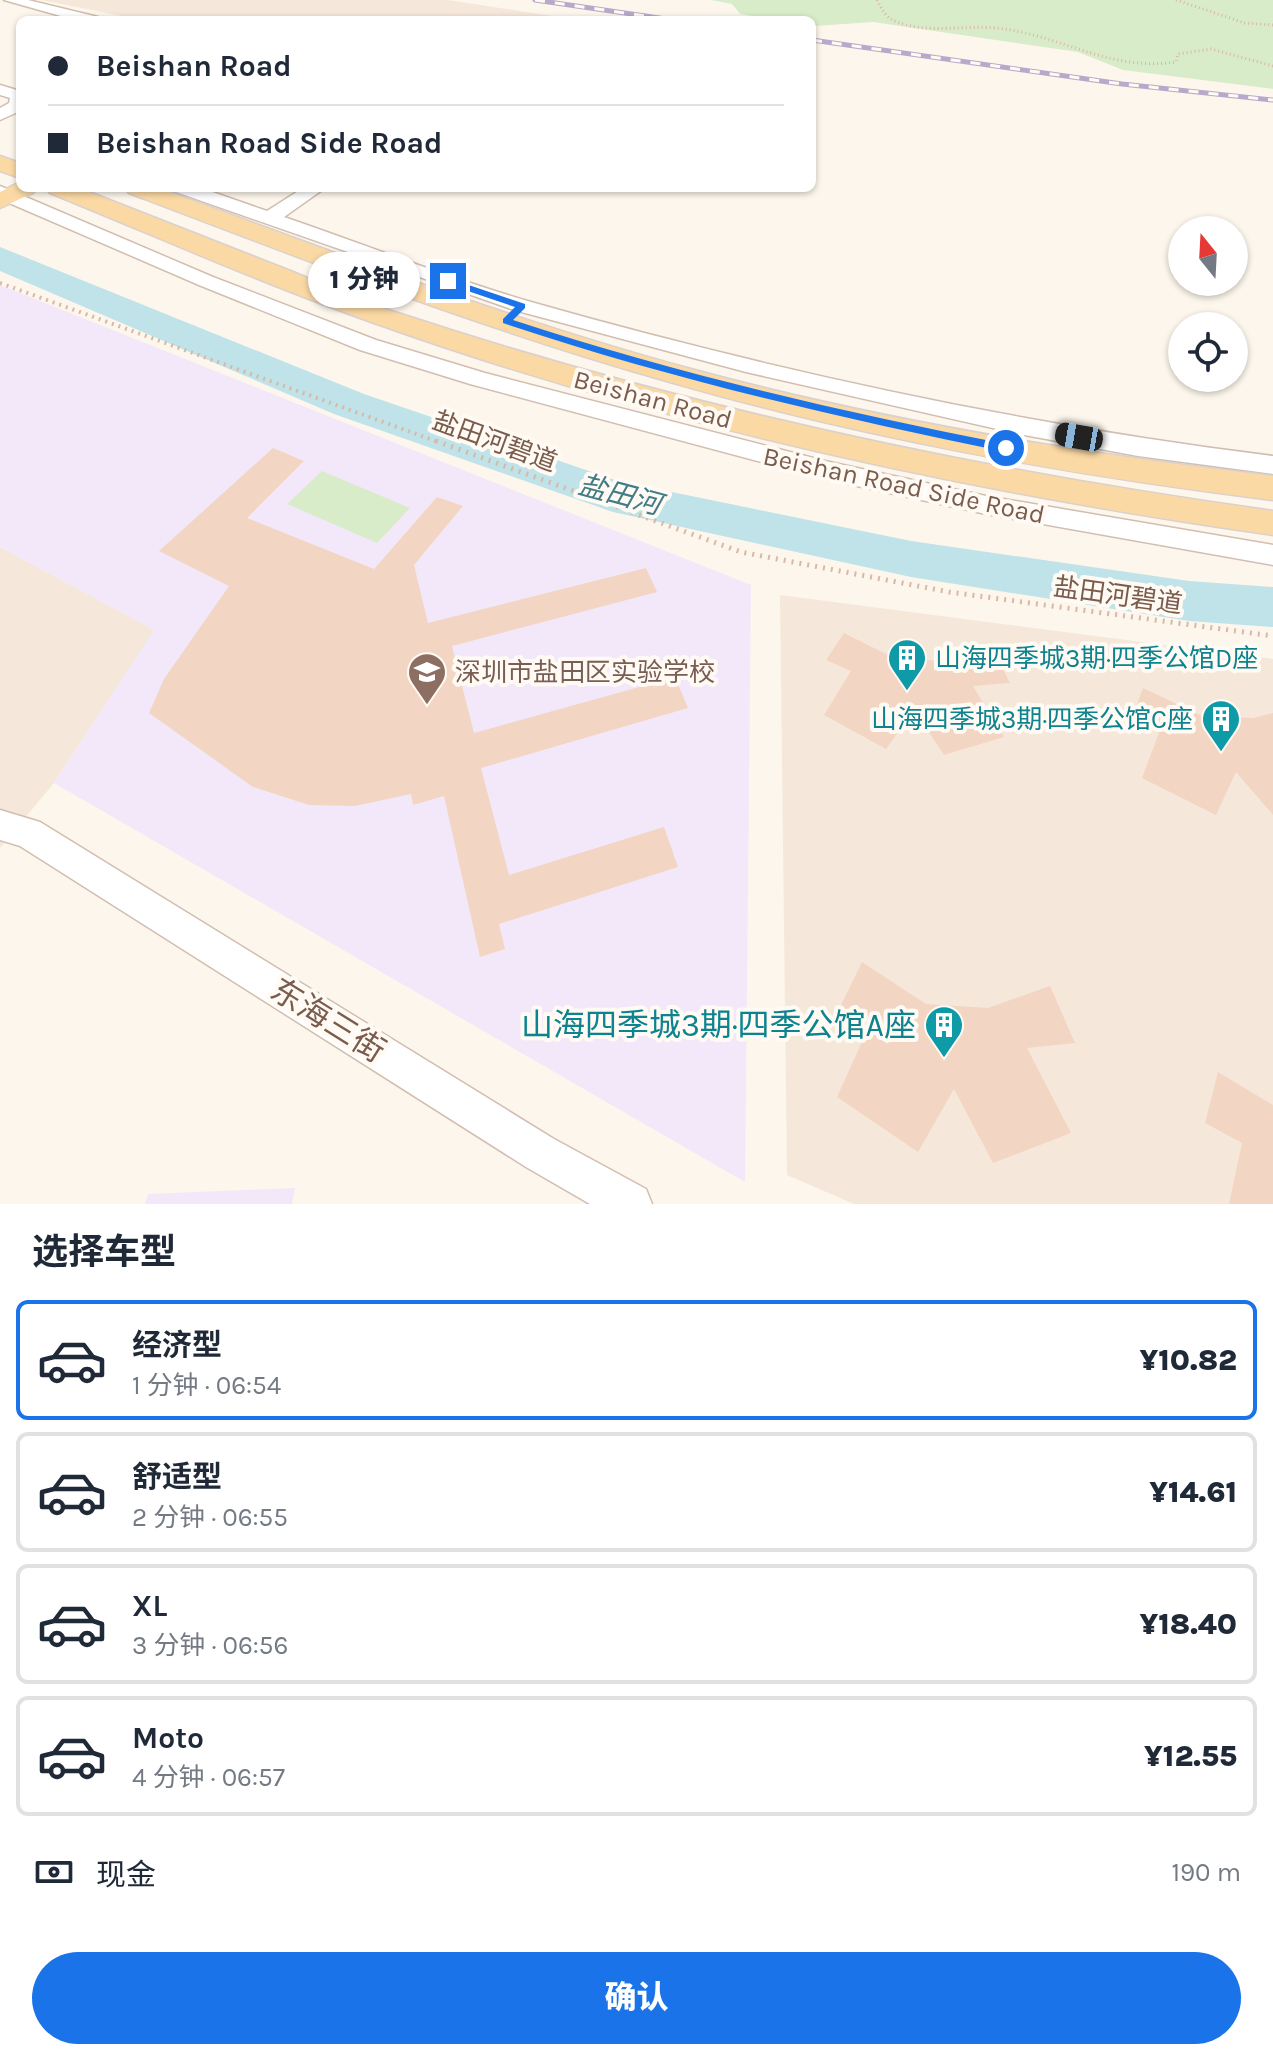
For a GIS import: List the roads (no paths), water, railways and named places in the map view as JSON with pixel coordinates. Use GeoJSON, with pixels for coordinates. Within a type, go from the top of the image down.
{"type":"FeatureCollection","features":[{"type":"Feature","properties":{"kind":"main road"},"geometry":{"type":"LineString","coordinates":[[7,140],[16,162]]}},
{"type":"Feature","properties":{"kind":"main road","name":"Beishan Road"},"geometry":{"type":"LineString","coordinates":[[68,192],[385,318],[566,376],[720,418],[1029,485],[1273,523]]}},
{"type":"Feature","properties":{"kind":"main road","name":"Beishan Road"},"geometry":{"type":"LineString","coordinates":[[148,192],[381,279],[514,313],[614,356],[834,413],[991,445],[1269,478]]}},
{"type":"Feature","properties":{"kind":"main road"},"geometry":{"type":"LineString","coordinates":[[91,229],[224,272],[318,290]]}},
{"type":"Feature","properties":{"kind":"street"},"geometry":{"type":"LineString","coordinates":[[11,0],[77,16]]}},
{"type":"Feature","properties":{"kind":"street","name":"Beishan Road Side Road"},"geometry":{"type":"LineString","coordinates":[[7,192],[128,248],[368,345],[478,379],[825,470],[986,505],[1266,556]]}},
{"type":"Feature","properties":{"kind":"street"},"geometry":{"type":"LineString","coordinates":[[195,192],[271,217],[514,313]]}},
{"type":"Feature","properties":{"kind":"street"},"geometry":{"type":"LineString","coordinates":[[271,217],[310,192]]}},
{"type":"Feature","properties":{"kind":"street","name":"东海三街"},"geometry":{"type":"LineString","coordinates":[[14,829],[540,1153],[631,1204]]}},
{"type":"Feature","properties":{"kind":"waterway","name":"盐田河"},"geometry":{"type":"LineString","coordinates":[[0,258],[349,404],[613,496],[911,559],[1189,601],[1273,607]]}},
{"type":"Feature","properties":{"kind":"railway"},"geometry":{"type":"LineString","coordinates":[[535,0],[645,16]]}},
{"type":"Feature","properties":{"kind":"railway"},"geometry":{"type":"LineString","coordinates":[[816,41],[1122,84],[1273,100]]}},
{"type":"Feature","properties":{"kind":"place","name":"山海四季城3期·四季公馆D座"},"geometry":{"type":"Point","coordinates":[907,692]}},
{"type":"Feature","properties":{"kind":"place","name":"深圳市盐田区实验学校"},"geometry":{"type":"Point","coordinates":[427,706]}},
{"type":"Feature","properties":{"kind":"place","name":"山海四季城3期·四季公馆C座"},"geometry":{"type":"Point","coordinates":[1221,753]}},
{"type":"Feature","properties":{"kind":"place","name":"山海四季城3期·四季公馆A座"},"geometry":{"type":"Point","coordinates":[944,1059]}}]}
